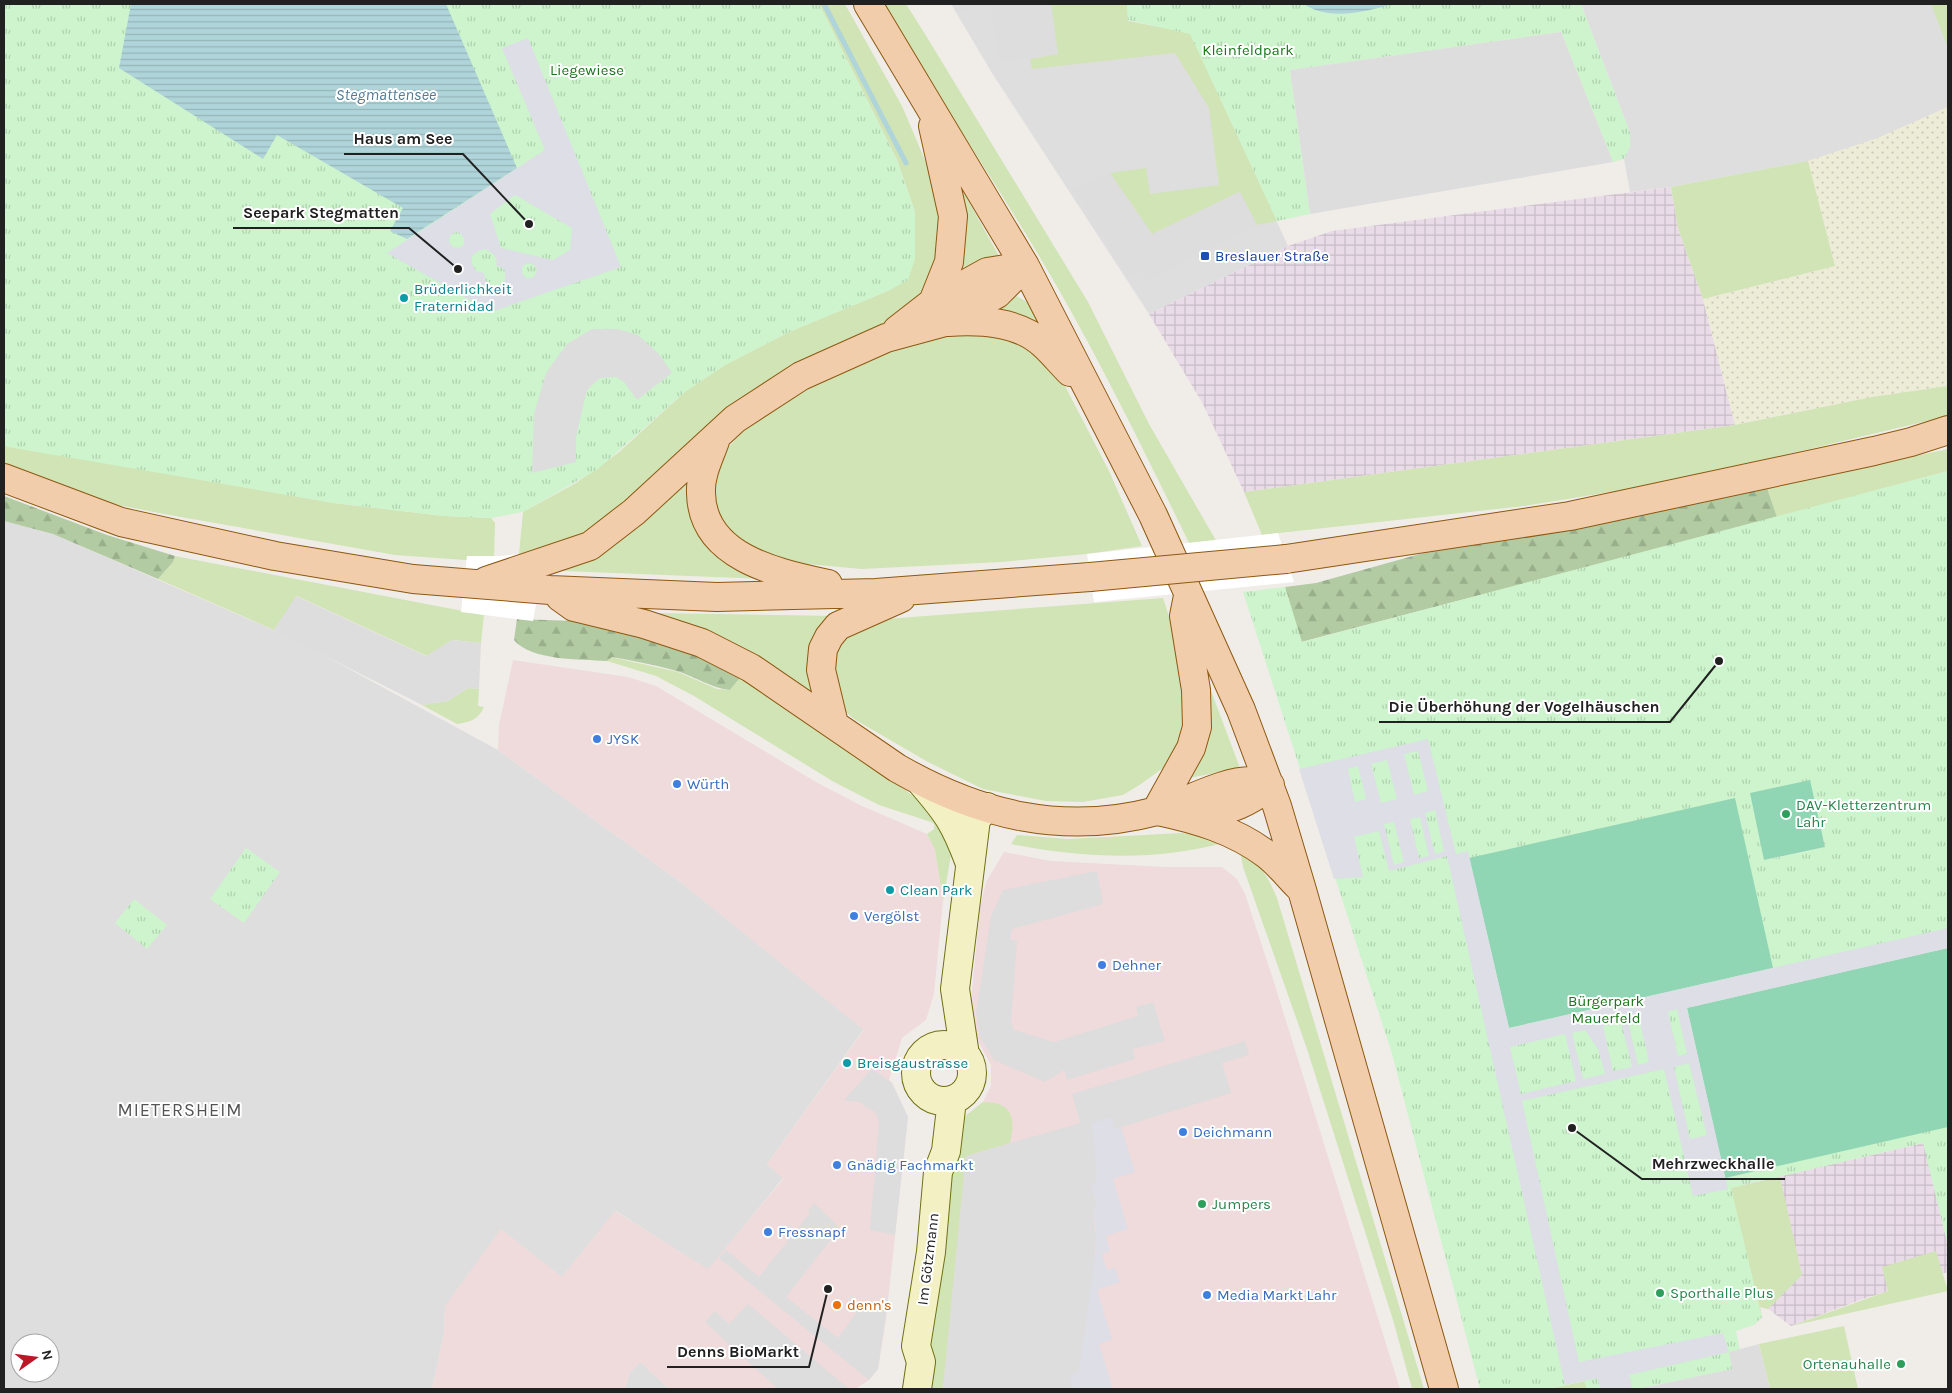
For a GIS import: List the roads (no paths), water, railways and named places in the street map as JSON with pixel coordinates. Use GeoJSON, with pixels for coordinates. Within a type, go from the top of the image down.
{"type":"FeatureCollection","features":[{"type":"Feature","properties":{"kind":"main road"},"geometry":{"type":"LineString","coordinates":[[868,4],[1025,266],[1093,397],[1188,592],[1241,710],[1270,785],[1302,890],[1444,1389]]}},
{"type":"Feature","properties":{"kind":"main road"},"geometry":{"type":"LineString","coordinates":[[928,103],[953,216],[949,262],[939,312]]}},
{"type":"Feature","properties":{"kind":"main road"},"geometry":{"type":"LineString","coordinates":[[543,581],[634,512],[717,438],[735,419],[801,376],[939,312],[997,294],[1025,266]]}},
{"type":"Feature","properties":{"kind":"main road"},"geometry":{"type":"LineString","coordinates":[[939,312],[1008,326],[1042,343],[1093,397]]}},
{"type":"Feature","properties":{"kind":"main road"},"geometry":{"type":"LineString","coordinates":[[1912,442],[1948,430]]}},
{"type":"Feature","properties":{"kind":"main road"},"geometry":{"type":"LineString","coordinates":[[717,438],[703,473],[701,493],[706,520],[724,544],[752,562],[785,575],[876,593]]}},
{"type":"Feature","properties":{"kind":"main road"},"geometry":{"type":"LineString","coordinates":[[4,478],[121,522],[275,556],[413,579],[469,584],[543,581],[717,597],[916,591],[1286,559],[1570,516],[1912,442],[1948,438]]}},
{"type":"Feature","properties":{"kind":"main road"},"geometry":{"type":"LineString","coordinates":[[543,581],[574,607],[644,624],[702,643],[751,668],[921,782],[987,807],[1040,820],[1096,821],[1156,811],[1226,786],[1251,781],[1270,785]]}},
{"type":"Feature","properties":{"kind":"main road"},"geometry":{"type":"LineString","coordinates":[[834,724],[821,670],[823,649],[829,637],[838,626],[916,591]]}},
{"type":"Feature","properties":{"kind":"main road"},"geometry":{"type":"LineString","coordinates":[[1156,811],[1191,748],[1197,727],[1196,690],[1184,616],[1188,592]]}},
{"type":"Feature","properties":{"kind":"main road"},"geometry":{"type":"LineString","coordinates":[[1195,818],[1236,807],[1255,798],[1270,785]]}},
{"type":"Feature","properties":{"kind":"main road"},"geometry":{"type":"LineString","coordinates":[[1156,811],[1195,818],[1238,837],[1266,854],[1302,890]]}},
{"type":"Feature","properties":{"kind":"street"},"geometry":{"type":"LineString","coordinates":[[921,782],[948,812],[957,828],[969,873]]}},
{"type":"Feature","properties":{"kind":"street"},"geometry":{"type":"LineString","coordinates":[[955,989],[965,1055],[972,1070],[969,1085],[965,1091],[941,1098],[918,1084],[916,1075],[920,1059],[930,1049],[941,1028],[955,989],[963,911],[976,819],[987,807]]}},
{"type":"Feature","properties":{"kind":"street"},"geometry":{"type":"LineString","coordinates":[[930,1049],[944,1045],[952,1046],[965,1055]]}},
{"type":"Feature","properties":{"kind":"street","name":"Im Götzmann"},"geometry":{"type":"LineString","coordinates":[[917,1389],[921,1362],[916,1346],[931,1252],[938,1172],[929,1147],[941,1098]]}},
{"type":"Feature","properties":{"kind":"street","name":"Im Götzmann"},"geometry":{"type":"LineString","coordinates":[[897,1389],[908,1356],[916,1346]]}},
{"type":"Feature","properties":{"kind":"water","name":"Stegmattensee"},"geometry":{"type":"Polygon","coordinates":[[[131,4],[446,4],[517,168],[407,239],[390,231],[403,208],[277,135],[263,159],[119,68],[131,4]]]}},
{"type":"Feature","properties":{"kind":"water"},"geometry":{"type":"Polygon","coordinates":[[[1304,4],[1392,4],[1371,10],[1336,14],[1314,9],[1304,4]]]}},
{"type":"Feature","properties":{"kind":"waterway"},"geometry":{"type":"LineString","coordinates":[[824,4],[906,163]]}},
{"type":"Feature","properties":{"kind":"place","name":"Haus am See"},"geometry":{"type":"Point","coordinates":[529,224]}},
{"type":"Feature","properties":{"kind":"place","name":"Breslauer Straße"},"geometry":{"type":"Point","coordinates":[1205,256]}},
{"type":"Feature","properties":{"kind":"place","name":"Seepark Stegmatten"},"geometry":{"type":"Point","coordinates":[458,269]}},
{"type":"Feature","properties":{"kind":"place","name":"Brüderlichkeit Fraternidad"},"geometry":{"type":"Point","coordinates":[404,298]}},
{"type":"Feature","properties":{"kind":"place","name":"Die Überhöhung der Vogelhäuschen"},"geometry":{"type":"Point","coordinates":[1719,661]}},
{"type":"Feature","properties":{"kind":"place","name":"JYSK"},"geometry":{"type":"Point","coordinates":[597,739]}},
{"type":"Feature","properties":{"kind":"place","name":"Würth"},"geometry":{"type":"Point","coordinates":[677,784]}},
{"type":"Feature","properties":{"kind":"place","name":"DAV-Kletterzentrum Lahr"},"geometry":{"type":"Point","coordinates":[1786,814]}},
{"type":"Feature","properties":{"kind":"place","name":"Clean Park"},"geometry":{"type":"Point","coordinates":[890,890]}},
{"type":"Feature","properties":{"kind":"place","name":"Vergölst"},"geometry":{"type":"Point","coordinates":[854,916]}},
{"type":"Feature","properties":{"kind":"place","name":"Dehner"},"geometry":{"type":"Point","coordinates":[1102,965]}},
{"type":"Feature","properties":{"kind":"place","name":"Breisgaustrasse"},"geometry":{"type":"Point","coordinates":[847,1063]}},
{"type":"Feature","properties":{"kind":"place","name":"Mehrzweckhalle"},"geometry":{"type":"Point","coordinates":[1572,1128]}},
{"type":"Feature","properties":{"kind":"place","name":"Deichmann"},"geometry":{"type":"Point","coordinates":[1183,1132]}},
{"type":"Feature","properties":{"kind":"place","name":"Gnädig Fachmarkt"},"geometry":{"type":"Point","coordinates":[837,1165]}},
{"type":"Feature","properties":{"kind":"place","name":"Jumpers"},"geometry":{"type":"Point","coordinates":[1202,1204]}},
{"type":"Feature","properties":{"kind":"place","name":"Fressnapf"},"geometry":{"type":"Point","coordinates":[768,1232]}},
{"type":"Feature","properties":{"kind":"place","name":"Denns BioMarkt"},"geometry":{"type":"Point","coordinates":[828,1289]}},
{"type":"Feature","properties":{"kind":"place","name":"Sporthalle Plus"},"geometry":{"type":"Point","coordinates":[1660,1293]}},
{"type":"Feature","properties":{"kind":"place","name":"Media Markt Lahr"},"geometry":{"type":"Point","coordinates":[1207,1295]}},
{"type":"Feature","properties":{"kind":"place","name":"denn's"},"geometry":{"type":"Point","coordinates":[837,1305]}},
{"type":"Feature","properties":{"kind":"place","name":"Ortenauhalle"},"geometry":{"type":"Point","coordinates":[1901,1364]}},
{"type":"Feature","properties":{"kind":"district","name":"MIETERSHEIM"},"geometry":{"type":"Point","coordinates":[180,1110]}},
{"type":"Feature","properties":{"kind":"park label","name":"Kleinfeldpark"},"geometry":{"type":"Point","coordinates":[1248,50]}},
{"type":"Feature","properties":{"kind":"park label","name":"Liegewiese"},"geometry":{"type":"Point","coordinates":[587,70]}},
{"type":"Feature","properties":{"kind":"park label","name":"Bürgerpark Mauerfeld"},"geometry":{"type":"Point","coordinates":[1606,1010]}}]}
